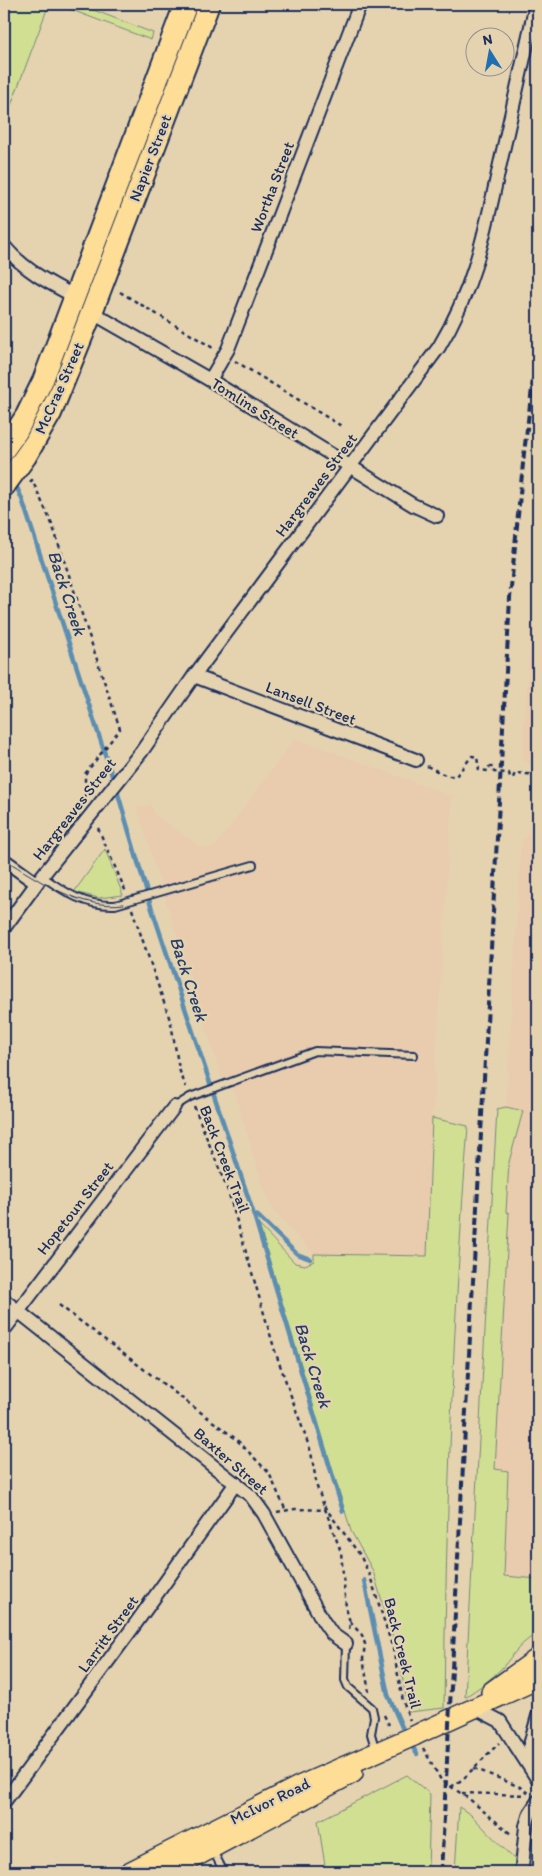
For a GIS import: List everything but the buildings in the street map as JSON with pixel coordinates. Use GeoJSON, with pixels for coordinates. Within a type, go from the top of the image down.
{"type":"FeatureCollection","features":[{"type":"Feature","properties":{"kind":"highway","name":"Napier Street"},"geometry":{"type":"LineString","coordinates":[[84,305],[138,128],[186,4]]}},
{"type":"Feature","properties":{"kind":"highway","name":"Napier Street"},"geometry":{"type":"LineString","coordinates":[[84,305],[208,4]]}},
{"type":"Feature","properties":{"kind":"highway","name":"McCrae Street"},"geometry":{"type":"LineString","coordinates":[[4,485],[12,452],[50,413],[84,305]]}},
{"type":"Feature","properties":{"kind":"main road","name":"McIvor Road"},"geometry":{"type":"LineString","coordinates":[[468,1709],[538,1658]]}},
{"type":"Feature","properties":{"kind":"main road","name":"McIvor Road"},"geometry":{"type":"LineString","coordinates":[[129,1872],[299,1786],[411,1738],[468,1709],[538,1679]]}},
{"type":"Feature","properties":{"kind":"main road","name":"McIvor Road"},"geometry":{"type":"LineString","coordinates":[[167,1872],[325,1790],[411,1738]]}},
{"type":"Feature","properties":{"kind":"street","name":"Wortha Street"},"geometry":{"type":"LineString","coordinates":[[210,380],[228,349],[360,4]]}},
{"type":"Feature","properties":{"kind":"street","name":"Hargreaves Street"},"geometry":{"type":"LineString","coordinates":[[4,928],[126,768],[142,751],[194,676],[439,347],[465,298],[481,248],[536,4]]}},
{"type":"Feature","properties":{"kind":"street","name":"Tomlins Street"},"geometry":{"type":"LineString","coordinates":[[4,246],[21,264],[34,274],[413,505],[437,516]]}},
{"type":"Feature","properties":{"kind":"street","name":"Lansell Street"},"geometry":{"type":"LineString","coordinates":[[194,676],[416,760]]}},
{"type":"Feature","properties":{"kind":"street"},"geometry":{"type":"LineString","coordinates":[[4,860],[39,880]]}},
{"type":"Feature","properties":{"kind":"street","name":"Hopetoun Street"},"geometry":{"type":"LineString","coordinates":[[4,1330],[174,1107]]}},
{"type":"Feature","properties":{"kind":"street","name":"Baxter Street"},"geometry":{"type":"LineString","coordinates":[[4,1300],[251,1496],[264,1514],[318,1614],[332,1634],[346,1644]]}},
{"type":"Feature","properties":{"kind":"street","name":"Larritt Street"},"geometry":{"type":"LineString","coordinates":[[4,1802],[131,1630],[236,1483]]}},
{"type":"Feature","properties":{"kind":"street"},"geometry":{"type":"LineString","coordinates":[[468,1709],[500,1720],[537,1778]]}},
{"type":"Feature","properties":{"kind":"street"},"geometry":{"type":"LineString","coordinates":[[537,1778],[530,1749],[538,1716]]}},
{"type":"Feature","properties":{"kind":"street"},"geometry":{"type":"LineString","coordinates":[[522,1870],[526,1826],[534,1798]]}},
{"type":"Feature","properties":{"kind":"lane"},"geometry":{"type":"LineString","coordinates":[[39,880],[86,902],[106,905],[133,901],[253,865]]}},
{"type":"Feature","properties":{"kind":"lane"},"geometry":{"type":"LineString","coordinates":[[174,1107],[193,1095],[315,1050],[414,1055]]}},
{"type":"Feature","properties":{"kind":"lane","name":"Baxter Street"},"geometry":{"type":"LineString","coordinates":[[346,1644],[344,1680],[348,1687],[372,1708],[374,1715],[371,1734],[376,1753]]}},
{"type":"Feature","properties":{"kind":"lane"},"geometry":{"type":"LineString","coordinates":[[212,1848],[224,1872]]}},
{"type":"Feature","properties":{"kind":"path"},"geometry":{"type":"LineString","coordinates":[[120,292],[220,352]]}},
{"type":"Feature","properties":{"kind":"path"},"geometry":{"type":"LineString","coordinates":[[232,360],[343,427]]}},
{"type":"Feature","properties":{"kind":"path"},"geometry":{"type":"LineString","coordinates":[[4,397],[11,409]]}},
{"type":"Feature","properties":{"kind":"path"},"geometry":{"type":"LineString","coordinates":[[30,483],[32,480],[41,495],[52,524],[120,728],[86,774],[84,805]]}},
{"type":"Feature","properties":{"kind":"path"},"geometry":{"type":"LineString","coordinates":[[416,760],[452,777],[459,774],[472,756],[477,758],[479,770],[488,771],[489,767],[493,767],[494,772],[509,773],[510,778],[515,773],[538,776]]}},
{"type":"Feature","properties":{"kind":"path","name":"Back Creek Trail"},"geometry":{"type":"LineString","coordinates":[[96,826],[112,855],[133,901],[171,1023],[179,1069],[193,1095],[228,1191],[275,1351],[311,1452],[317,1487],[341,1552],[346,1608],[350,1622],[362,1635],[366,1644],[363,1660],[370,1696]]}},
{"type":"Feature","properties":{"kind":"path"},"geometry":{"type":"LineString","coordinates":[[59,1304],[236,1439],[268,1473],[286,1511]]}},
{"type":"Feature","properties":{"kind":"path","name":"Back Creek Trail"},"geometry":{"type":"LineString","coordinates":[[323,1505],[330,1511],[360,1555],[373,1582],[393,1650],[411,1738],[437,1775],[517,1839]]}},
{"type":"Feature","properties":{"kind":"path"},"geometry":{"type":"LineString","coordinates":[[264,1514],[286,1511],[325,1510]]}},
{"type":"Feature","properties":{"kind":"path"},"geometry":{"type":"LineString","coordinates":[[381,1710],[389,1725]]}},
{"type":"Feature","properties":{"kind":"path"},"geometry":{"type":"LineString","coordinates":[[451,1787],[474,1768],[503,1739]]}},
{"type":"Feature","properties":{"kind":"path"},"geometry":{"type":"LineString","coordinates":[[474,1768],[520,1787],[534,1798]]}},
{"type":"Feature","properties":{"kind":"path"},"geometry":{"type":"LineString","coordinates":[[460,1793],[534,1798]]}},
{"type":"Feature","properties":{"kind":"shaded area"},"geometry":{"type":"Polygon","coordinates":[[[538,521],[538,766],[522,761],[538,521]]]}},
{"type":"Feature","properties":{"kind":"shaded area"},"geometry":{"type":"Polygon","coordinates":[[[295,738],[452,796],[429,1167],[428,1256],[314,1254],[273,1210],[263,1187],[230,1077],[222,1079],[137,808],[151,804],[154,814],[202,848],[216,846],[295,738]]]}},
{"type":"Feature","properties":{"kind":"shaded area"},"geometry":{"type":"Polygon","coordinates":[[[538,823],[538,1579],[504,1576],[508,1472],[495,1470],[509,1213],[506,1212],[509,1162],[523,1111],[506,1107],[521,842],[538,823]]]}},
{"type":"Feature","properties":{"kind":"green space"},"geometry":{"type":"Polygon","coordinates":[[[4,4],[49,4],[4,124],[4,4]]]}},
{"type":"Feature","properties":{"kind":"green space"},"geometry":{"type":"Polygon","coordinates":[[[56,4],[78,4],[153,33],[151,40],[56,4]]]}},
{"type":"Feature","properties":{"kind":"green space"},"geometry":{"type":"Polygon","coordinates":[[[105,849],[123,895],[99,898],[74,892],[105,849]]]}},
{"type":"Feature","properties":{"kind":"green space"},"geometry":{"type":"Polygon","coordinates":[[[506,1107],[523,1111],[509,1162],[506,1212],[509,1213],[495,1469],[508,1471],[504,1576],[538,1579],[538,1633],[522,1644],[493,1676],[465,1697],[497,1109],[506,1107]]]}},
{"type":"Feature","properties":{"kind":"green space"},"geometry":{"type":"Polygon","coordinates":[[[432,1118],[468,1126],[458,1271],[451,1417],[446,1562],[444,1708],[409,1712],[398,1654],[373,1571],[351,1531],[259,1225],[295,1263],[305,1265],[314,1261],[314,1254],[427,1256],[432,1118]]]}},
{"type":"Feature","properties":{"kind":"green space"},"geometry":{"type":"Polygon","coordinates":[[[407,1775],[430,1794],[428,1872],[326,1872],[318,1821],[407,1775]]]}},
{"type":"Feature","properties":{"kind":"green space"},"geometry":{"type":"Polygon","coordinates":[[[459,1807],[471,1815],[515,1860],[514,1872],[455,1872],[459,1807]]]}},
{"type":"Feature","properties":{"kind":"waterway","name":"Back Creek"},"geometry":{"type":"LineString","coordinates":[[14,481],[22,499],[118,794],[150,903],[254,1215],[343,1511]]}},
{"type":"Feature","properties":{"kind":"waterway"},"geometry":{"type":"LineString","coordinates":[[254,1215],[258,1216],[297,1254],[310,1259]]}},
{"type":"Feature","properties":{"kind":"waterway","name":"Back Creek"},"geometry":{"type":"LineString","coordinates":[[364,1580],[388,1695],[405,1734]]}},
{"type":"Feature","properties":{"kind":"waterway","name":"Back Creek"},"geometry":{"type":"LineString","coordinates":[[410,1743],[417,1754]]}},
{"type":"Feature","properties":{"kind":"tram line"},"geometry":{"type":"LineString","coordinates":[[4,468],[26,437],[53,383],[198,4]]}},
{"type":"Feature","properties":{"kind":"tram line"},"geometry":{"type":"LineString","coordinates":[[4,859],[46,884],[76,898],[92,903],[124,904]]}},
{"type":"Feature","properties":{"kind":"railway"},"geometry":{"type":"LineString","coordinates":[[441,1872],[510,598],[524,453],[538,340]]}}]}
